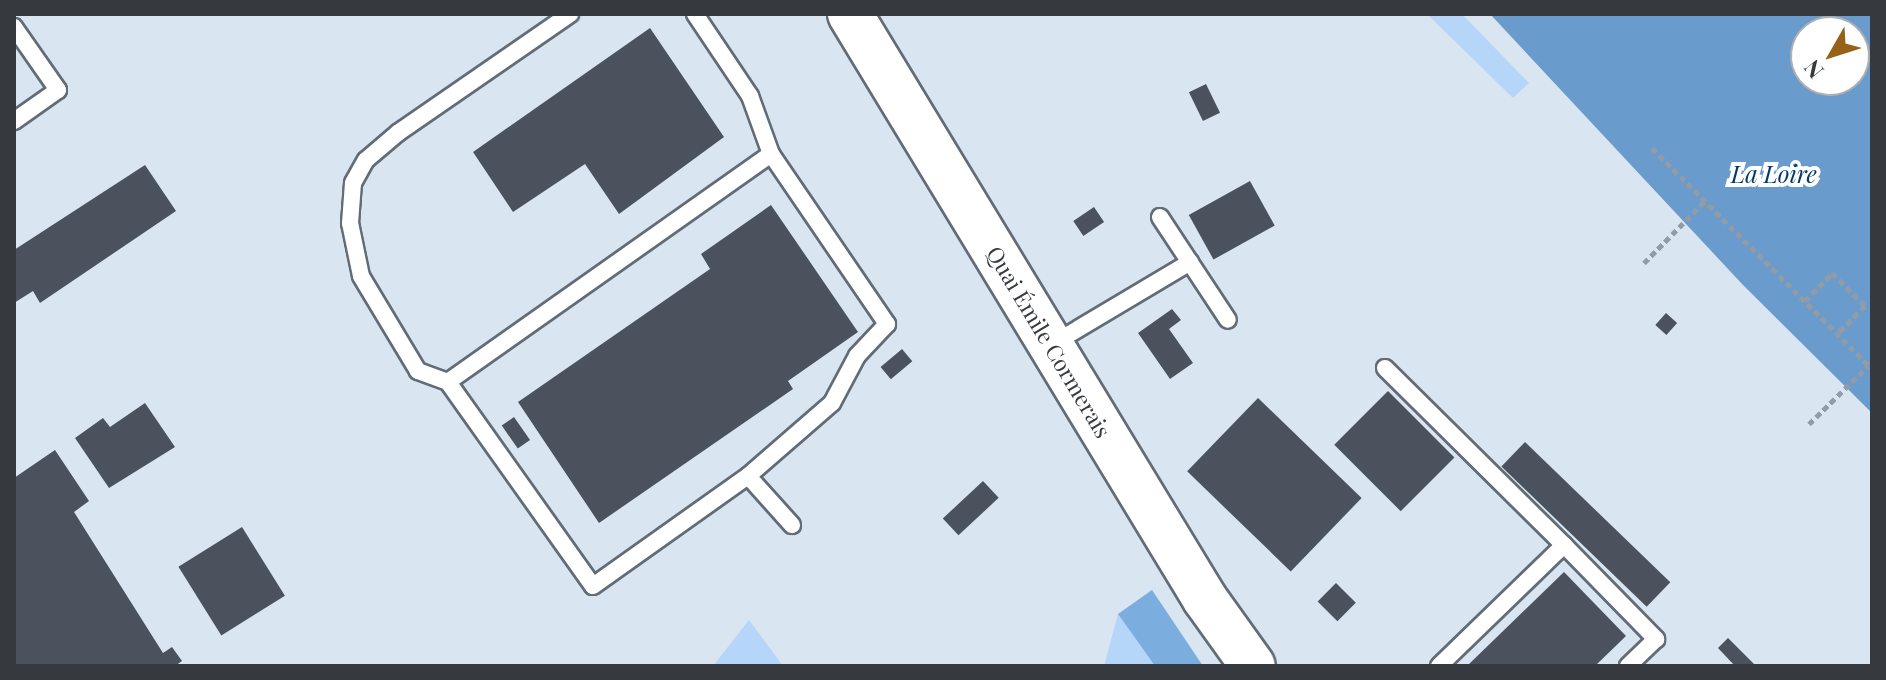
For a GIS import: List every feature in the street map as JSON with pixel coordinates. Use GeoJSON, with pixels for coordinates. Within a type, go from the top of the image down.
{"type":"FeatureCollection","features":[{"type":"Feature","properties":{"kind":"main road","name":"Quai Émile Cormerais"},"geometry":{"type":"LineString","coordinates":[[850,14],[1205,599],[1253,666]]}},
{"type":"Feature","properties":{"kind":"lane"},"geometry":{"type":"LineString","coordinates":[[570,14],[399,132],[366,160],[353,183],[350,223],[361,276],[418,371],[448,382],[593,586],[748,476],[832,403],[857,356],[887,324],[771,154],[750,96],[695,14]]}},
{"type":"Feature","properties":{"kind":"lane"},"geometry":{"type":"LineString","coordinates":[[14,27],[58,90],[14,121]]}},
{"type":"Feature","properties":{"kind":"lane"},"geometry":{"type":"LineString","coordinates":[[448,382],[771,154]]}},
{"type":"Feature","properties":{"kind":"lane"},"geometry":{"type":"LineString","coordinates":[[1160,217],[1228,320]]}},
{"type":"Feature","properties":{"kind":"lane"},"geometry":{"type":"LineString","coordinates":[[1051,345],[1190,262]]}},
{"type":"Feature","properties":{"kind":"lane"},"geometry":{"type":"LineString","coordinates":[[1385,368],[1656,639],[1628,666]]}},
{"type":"Feature","properties":{"kind":"lane"},"geometry":{"type":"LineString","coordinates":[[748,476],[792,525]]}},
{"type":"Feature","properties":{"kind":"lane"},"geometry":{"type":"LineString","coordinates":[[1439,666],[1564,545]]}},
{"type":"Feature","properties":{"kind":"path"},"geometry":{"type":"LineString","coordinates":[[1652,148],[1870,367],[1809,424]]}},
{"type":"Feature","properties":{"kind":"path"},"geometry":{"type":"LineString","coordinates":[[1644,263],[1705,201]]}},
{"type":"Feature","properties":{"kind":"path"},"geometry":{"type":"LineString","coordinates":[[1805,301],[1832,273],[1865,306],[1837,334]]}},
{"type":"Feature","properties":{"kind":"shaded area"},"geometry":{"type":"Polygon","coordinates":[[[1427,14],[1462,14],[1529,83],[1513,98],[1427,14]]]}},
{"type":"Feature","properties":{"kind":"shaded area"},"geometry":{"type":"Polygon","coordinates":[[[1152,590],[1203,666],[1155,666],[1118,614],[1152,590]]]}},
{"type":"Feature","properties":{"kind":"shaded area"},"geometry":{"type":"Polygon","coordinates":[[[1118,614],[1155,666],[1104,666],[1118,614]]]}},
{"type":"Feature","properties":{"kind":"shaded area"},"geometry":{"type":"Polygon","coordinates":[[[749,620],[783,666],[713,666],[749,620]]]}},
{"type":"Feature","properties":{"kind":"water","name":"La Loire"},"geometry":{"type":"Polygon","coordinates":[[[1490,14],[1872,14],[1872,413],[1743,285],[1490,14]]]}},
{"type":"Feature","properties":{"kind":"building"},"geometry":{"type":"Polygon","coordinates":[[[650,28],[724,137],[619,214],[585,164],[513,212],[473,152],[650,28]]]}},
{"type":"Feature","properties":{"kind":"building"},"geometry":{"type":"Polygon","coordinates":[[[1206,84],[1220,113],[1203,121],[1189,92],[1206,84]]]}},
{"type":"Feature","properties":{"kind":"building"},"geometry":{"type":"Polygon","coordinates":[[[145,165],[176,211],[40,303],[33,291],[14,303],[14,250],[145,165]]]}},
{"type":"Feature","properties":{"kind":"building"},"geometry":{"type":"Polygon","coordinates":[[[1250,181],[1275,226],[1214,260],[1189,215],[1250,181]]]}},
{"type":"Feature","properties":{"kind":"building"},"geometry":{"type":"Polygon","coordinates":[[[771,205],[858,332],[788,381],[793,389],[599,523],[518,402],[710,269],[701,254],[771,205]]]}},
{"type":"Feature","properties":{"kind":"building"},"geometry":{"type":"Polygon","coordinates":[[[1094,207],[1104,222],[1083,236],[1073,221],[1094,207]]]}},
{"type":"Feature","properties":{"kind":"building"},"geometry":{"type":"Polygon","coordinates":[[[1172,309],[1181,320],[1169,329],[1193,363],[1170,379],[1138,333],[1172,309]]]}},
{"type":"Feature","properties":{"kind":"building"},"geometry":{"type":"Polygon","coordinates":[[[1666,313],[1677,323],[1666,335],[1655,325],[1666,313]]]}},
{"type":"Feature","properties":{"kind":"building"},"geometry":{"type":"Polygon","coordinates":[[[902,349],[912,361],[891,379],[881,367],[902,349]]]}},
{"type":"Feature","properties":{"kind":"building"},"geometry":{"type":"Polygon","coordinates":[[[1388,391],[1454,457],[1401,511],[1334,445],[1388,391]]]}},
{"type":"Feature","properties":{"kind":"building"},"geometry":{"type":"Polygon","coordinates":[[[1258,398],[1362,498],[1291,571],[1187,471],[1258,398]]]}},
{"type":"Feature","properties":{"kind":"building"},"geometry":{"type":"Polygon","coordinates":[[[145,403],[175,447],[109,488],[75,438],[103,418],[110,427],[145,403]]]}},
{"type":"Feature","properties":{"kind":"building"},"geometry":{"type":"Polygon","coordinates":[[[514,417],[530,440],[518,449],[502,426],[514,417]]]}},
{"type":"Feature","properties":{"kind":"building"},"geometry":{"type":"Polygon","coordinates":[[[1525,442],[1670,582],[1647,607],[1501,466],[1525,442]]]}},
{"type":"Feature","properties":{"kind":"building"},"geometry":{"type":"Polygon","coordinates":[[[55,450],[89,501],[74,512],[163,653],[172,647],[182,661],[175,666],[14,666],[14,478],[55,450]]]}},
{"type":"Feature","properties":{"kind":"building"},"geometry":{"type":"Polygon","coordinates":[[[983,481],[999,498],[958,535],[943,519],[983,481]]]}},
{"type":"Feature","properties":{"kind":"building"},"geometry":{"type":"Polygon","coordinates":[[[242,527],[285,596],[221,635],[178,567],[242,527]]]}},
{"type":"Feature","properties":{"kind":"building"},"geometry":{"type":"Polygon","coordinates":[[[1564,572],[1626,636],[1595,666],[1467,666],[1564,572]]]}},
{"type":"Feature","properties":{"kind":"building"},"geometry":{"type":"Polygon","coordinates":[[[1336,583],[1356,603],[1337,621],[1318,601],[1336,583]]]}},
{"type":"Feature","properties":{"kind":"building"},"geometry":{"type":"Polygon","coordinates":[[[1728,638],[1756,666],[1735,666],[1718,648],[1728,638]]]}}]}
